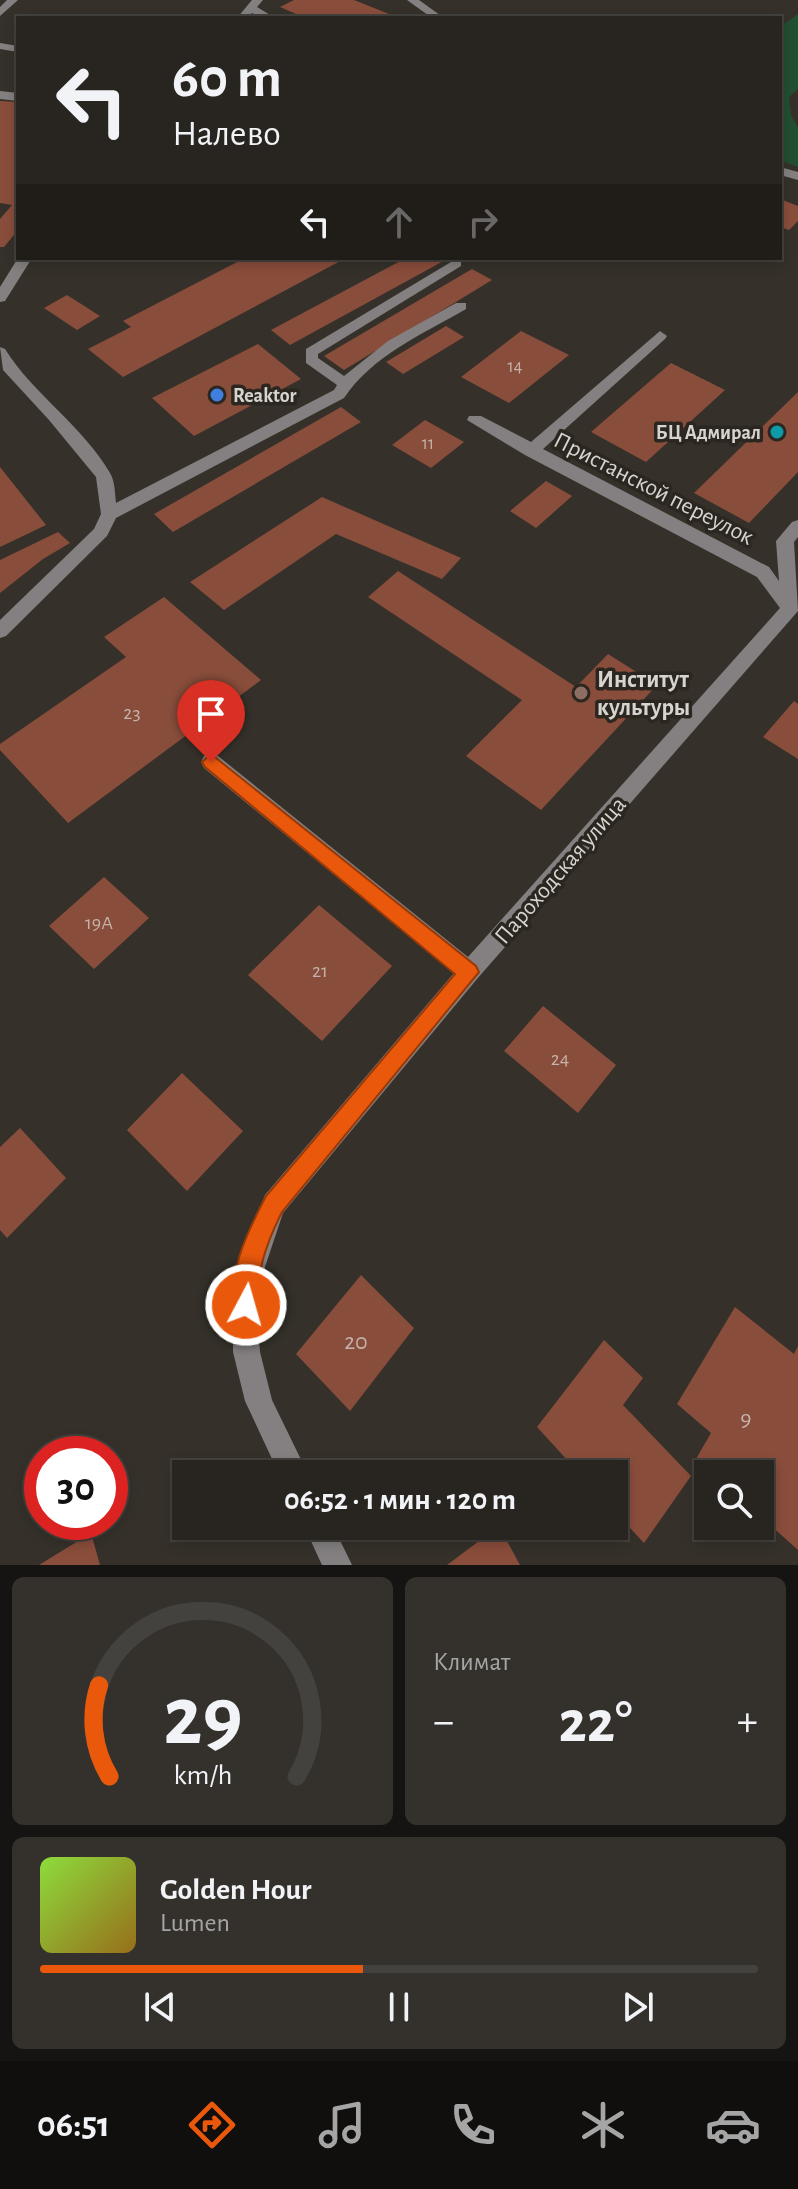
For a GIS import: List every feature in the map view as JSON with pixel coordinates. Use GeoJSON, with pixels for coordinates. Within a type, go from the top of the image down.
{"type":"FeatureCollection","features":[{"type":"Feature","properties":{"kind":"street"},"geometry":{"type":"LineString","coordinates":[[0,13],[13,0]]}},
{"type":"Feature","properties":{"kind":"street"},"geometry":{"type":"LineString","coordinates":[[412,0],[436,16]]}},
{"type":"Feature","properties":{"kind":"street"},"geometry":{"type":"LineString","coordinates":[[0,298],[24,260]]}},
{"type":"Feature","properties":{"kind":"street"},"geometry":{"type":"LineString","coordinates":[[344,383],[311,360],[311,352],[456,263]]}},
{"type":"Feature","properties":{"kind":"street"},"geometry":{"type":"LineString","coordinates":[[109,514],[339,394],[344,383],[367,363],[461,306]]}},
{"type":"Feature","properties":{"kind":"street"},"geometry":{"type":"LineString","coordinates":[[531,451],[660,336]]}},
{"type":"Feature","properties":{"kind":"street"},"geometry":{"type":"LineString","coordinates":[[0,352],[8,367],[55,416],[104,476],[109,514],[101,532],[0,631]]}},
{"type":"Feature","properties":{"kind":"street","name":"Пристанской переулок"},"geometry":{"type":"LineString","coordinates":[[475,420],[763,572],[794,612]]}},
{"type":"Feature","properties":{"kind":"street"},"geometry":{"type":"LineString","coordinates":[[794,612],[785,541],[798,526]]}},
{"type":"Feature","properties":{"kind":"street","name":"Пароходская улица"},"geometry":{"type":"LineString","coordinates":[[287,1460],[258,1398],[245,1337],[248,1274],[259,1233],[274,1204],[469,972],[794,612]]}},
{"type":"Feature","properties":{"kind":"street"},"geometry":{"type":"LineString","coordinates":[[211,762],[469,972]]}},
{"type":"Feature","properties":{"kind":"street"},"geometry":{"type":"LineString","coordinates":[[325,1540],[337,1565]]}},
{"type":"Feature","properties":{"kind":"green space"},"geometry":{"type":"Polygon","coordinates":[[[798,14],[798,89],[789,97],[791,115],[798,128],[798,167],[782,161],[782,26],[798,14]]]}},
{"type":"Feature","properties":{"kind":"building"},"geometry":{"type":"Polygon","coordinates":[[[294,0],[354,0],[394,16],[300,16],[280,7],[294,0]]]}},
{"type":"Feature","properties":{"kind":"building"},"geometry":{"type":"Polygon","coordinates":[[[0,101],[16,102],[16,232],[4,247],[0,247],[0,219],[12,205],[0,203],[0,101]]]}},
{"type":"Feature","properties":{"kind":"building"},"geometry":{"type":"Polygon","coordinates":[[[782,200],[798,206],[798,221],[789,230],[782,228],[782,200]]]}},
{"type":"Feature","properties":{"kind":"building"},"geometry":{"type":"Polygon","coordinates":[[[241,260],[342,260],[123,377],[88,349],[131,327],[123,321],[241,260]]]}},
{"type":"Feature","properties":{"kind":"building"},"geometry":{"type":"Polygon","coordinates":[[[402,260],[445,260],[290,345],[271,330],[402,260]]]}},
{"type":"Feature","properties":{"kind":"building"},"geometry":{"type":"Polygon","coordinates":[[[472,269],[492,280],[344,370],[324,356],[472,269]]]}},
{"type":"Feature","properties":{"kind":"building"},"geometry":{"type":"Polygon","coordinates":[[[67,295],[100,316],[77,330],[44,308],[67,295]]]}},
{"type":"Feature","properties":{"kind":"building"},"geometry":{"type":"Polygon","coordinates":[[[446,326],[464,337],[403,374],[386,362],[446,326]]]}},
{"type":"Feature","properties":{"kind":"building"},"geometry":{"type":"Polygon","coordinates":[[[521,331],[569,355],[509,403],[461,377],[521,331]]]}},
{"type":"Feature","properties":{"kind":"building"},"geometry":{"type":"Polygon","coordinates":[[[258,344],[301,379],[194,436],[152,398],[258,344]]]}},
{"type":"Feature","properties":{"kind":"building"},"geometry":{"type":"Polygon","coordinates":[[[671,363],[725,390],[646,462],[591,432],[671,363]]]}},
{"type":"Feature","properties":{"kind":"building","name":"БЦ Адмирал"},"geometry":{"type":"Polygon","coordinates":[[[798,392],[798,472],[749,523],[694,493],[798,392]]]}},
{"type":"Feature","properties":{"kind":"building"},"geometry":{"type":"Polygon","coordinates":[[[341,407],[361,422],[173,532],[154,514],[341,407]]]}},
{"type":"Feature","properties":{"kind":"building"},"geometry":{"type":"Polygon","coordinates":[[[425,420],[464,442],[431,468],[392,445],[425,420]]]}},
{"type":"Feature","properties":{"kind":"building"},"geometry":{"type":"Polygon","coordinates":[[[0,467],[46,525],[0,547],[0,467]]]}},
{"type":"Feature","properties":{"kind":"building"},"geometry":{"type":"Polygon","coordinates":[[[546,481],[572,496],[536,528],[510,511],[546,481]]]}},
{"type":"Feature","properties":{"kind":"building"},"geometry":{"type":"Polygon","coordinates":[[[322,497],[461,558],[442,579],[336,534],[224,610],[190,582],[322,497]]]}},
{"type":"Feature","properties":{"kind":"building"},"geometry":{"type":"Polygon","coordinates":[[[58,532],[70,543],[43,559],[0,593],[0,560],[58,532]]]}},
{"type":"Feature","properties":{"kind":"building","name":"Институт культуры"},"geometry":{"type":"Polygon","coordinates":[[[398,571],[576,687],[608,654],[657,685],[541,810],[466,756],[522,700],[368,597],[398,571]]]}},
{"type":"Feature","properties":{"kind":"building"},"geometry":{"type":"Polygon","coordinates":[[[164,597],[261,680],[68,823],[0,750],[0,744],[126,657],[104,637],[164,597]]]}},
{"type":"Feature","properties":{"kind":"building"},"geometry":{"type":"Polygon","coordinates":[[[794,701],[798,704],[798,759],[763,737],[794,701]]]}},
{"type":"Feature","properties":{"kind":"building"},"geometry":{"type":"Polygon","coordinates":[[[104,877],[149,918],[94,969],[49,926],[104,877]]]}},
{"type":"Feature","properties":{"kind":"building"},"geometry":{"type":"Polygon","coordinates":[[[319,905],[392,966],[322,1041],[248,975],[319,905]]]}},
{"type":"Feature","properties":{"kind":"building"},"geometry":{"type":"Polygon","coordinates":[[[543,1006],[616,1065],[578,1113],[504,1051],[543,1006]]]}},
{"type":"Feature","properties":{"kind":"building"},"geometry":{"type":"Polygon","coordinates":[[[182,1073],[243,1131],[187,1191],[127,1130],[182,1073]]]}},
{"type":"Feature","properties":{"kind":"building"},"geometry":{"type":"Polygon","coordinates":[[[20,1128],[66,1178],[7,1238],[0,1230],[0,1147],[20,1128]]]}},
{"type":"Feature","properties":{"kind":"building"},"geometry":{"type":"Polygon","coordinates":[[[361,1275],[414,1328],[350,1411],[296,1354],[361,1275]]]}},
{"type":"Feature","properties":{"kind":"building"},"geometry":{"type":"Polygon","coordinates":[[[735,1307],[794,1354],[798,1346],[798,1550],[774,1529],[774,1460],[697,1460],[711,1433],[677,1404],[735,1307]]]}},
{"type":"Feature","properties":{"kind":"building"},"geometry":{"type":"Polygon","coordinates":[[[604,1340],[643,1378],[623,1405],[691,1476],[644,1543],[628,1526],[628,1460],[567,1460],[537,1427],[604,1340]]]}},
{"type":"Feature","properties":{"kind":"building"},"geometry":{"type":"Polygon","coordinates":[[[80,1540],[93,1540],[100,1565],[39,1565],[80,1540]]]}},
{"type":"Feature","properties":{"kind":"building"},"geometry":{"type":"Polygon","coordinates":[[[480,1540],[507,1540],[520,1565],[447,1565],[480,1540]]]}},
{"type":"Feature","properties":{"kind":"place","name":"Reaktor"},"geometry":{"type":"Point","coordinates":[217,395]}},
{"type":"Feature","properties":{"kind":"place","name":"БЦ Адмирал"},"geometry":{"type":"Point","coordinates":[777,432]}},
{"type":"Feature","properties":{"kind":"place","name":"Институт культуры"},"geometry":{"type":"Point","coordinates":[581,693]}},
{"type":"Feature","properties":{"kind":"route"},"geometry":{"type":"LineString","coordinates":[[211,762],[469,972],[274,1204],[259,1233],[248,1274],[246,1305]]}}]}
